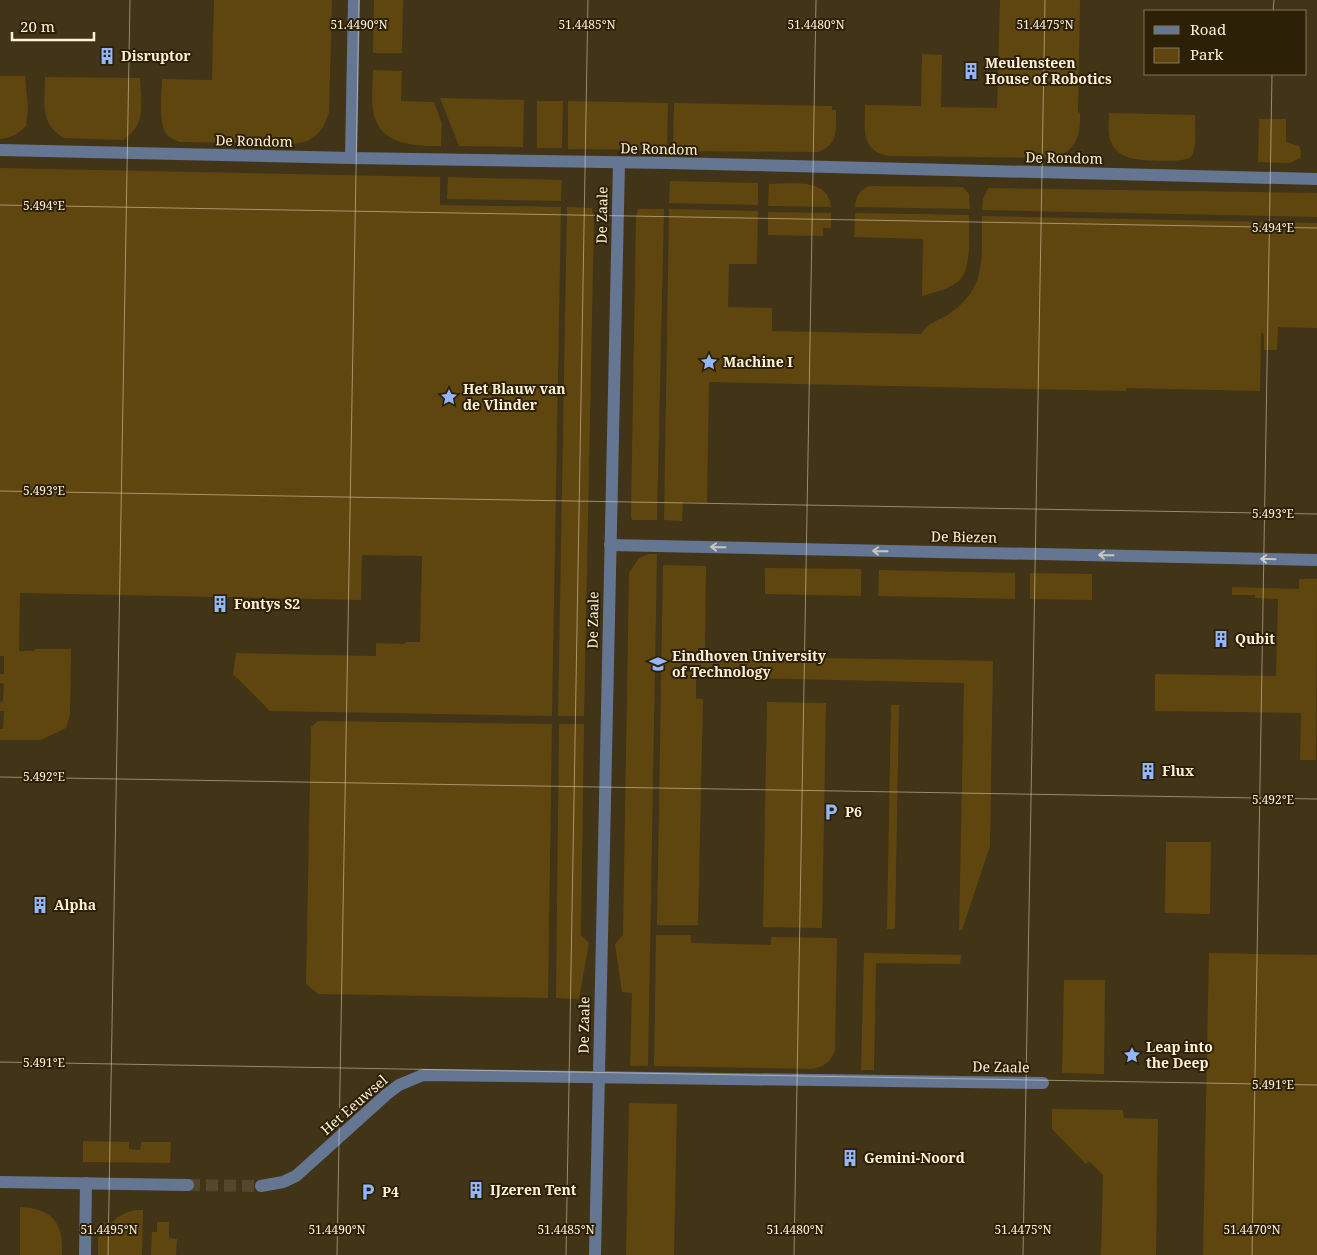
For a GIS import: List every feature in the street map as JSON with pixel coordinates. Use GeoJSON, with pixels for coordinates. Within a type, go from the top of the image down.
{"type":"FeatureCollection","features":[{"type":"Feature","properties":{"kind":"street"},"geometry":{"type":"LineString","coordinates":[[351,158],[354,0]]}},
{"type":"Feature","properties":{"kind":"street","name":"De Rondom"},"geometry":{"type":"LineString","coordinates":[[0,150],[1317,180]]}},
{"type":"Feature","properties":{"kind":"street","name":"De Zaale"},"geometry":{"type":"LineString","coordinates":[[595,1255],[619,164]]}},
{"type":"Feature","properties":{"kind":"street","name":"De Biezen"},"geometry":{"type":"LineString","coordinates":[[610,545],[1317,560]]}},
{"type":"Feature","properties":{"kind":"street","name":"Het Eeuwsel"},"geometry":{"type":"LineString","coordinates":[[260,1186],[284,1182],[296,1176],[388,1094],[410,1079],[423,1075],[438,1074],[598,1077]]}},
{"type":"Feature","properties":{"kind":"street","name":"De Zaale"},"geometry":{"type":"LineString","coordinates":[[598,1077],[1042,1083]]}},
{"type":"Feature","properties":{"kind":"street"},"geometry":{"type":"LineString","coordinates":[[0,1182],[188,1185]]}},
{"type":"Feature","properties":{"kind":"street"},"geometry":{"type":"LineString","coordinates":[[85,1255],[86,1183]]}},
{"type":"Feature","properties":{"kind":"shaded area","name":"Eindhoven University of Technology"},"geometry":{"type":"Polygon","coordinates":[[[0,0],[1317,0],[1317,1255],[0,1255],[0,0]]]}},
{"type":"Feature","properties":{"kind":"green space"},"geometry":{"type":"Polygon","coordinates":[[[214,0],[332,0],[329,112],[324,125],[317,135],[307,141],[293,144],[179,142],[168,136],[162,124],[161,116],[162,79],[212,80],[214,0]]]}},
{"type":"Feature","properties":{"kind":"green space"},"geometry":{"type":"Polygon","coordinates":[[[374,0],[403,0],[402,53],[373,53],[374,0]]]}},
{"type":"Feature","properties":{"kind":"green space"},"geometry":{"type":"Polygon","coordinates":[[[1000,0],[1080,0],[1078,112],[1080,113],[1080,121],[1078,136],[1071,148],[1059,156],[1050,158],[889,156],[873,149],[866,138],[865,105],[921,106],[922,54],[942,55],[941,107],[997,108],[1000,0]]]}},
{"type":"Feature","properties":{"kind":"green space"},"geometry":{"type":"Polygon","coordinates":[[[373,70],[402,71],[401,101],[434,102],[442,124],[441,146],[408,144],[389,137],[382,130],[376,122],[373,110],[373,70]]]}},
{"type":"Feature","properties":{"kind":"green space"},"geometry":{"type":"Polygon","coordinates":[[[0,76],[25,76],[28,107],[26,126],[8,138],[0,139],[0,76]]]}},
{"type":"Feature","properties":{"kind":"green space"},"geometry":{"type":"Polygon","coordinates":[[[45,77],[140,78],[141,113],[136,127],[123,140],[64,138],[50,126],[47,119],[44,103],[45,77]]]}},
{"type":"Feature","properties":{"kind":"green space"},"geometry":{"type":"Polygon","coordinates":[[[440,98],[524,100],[523,147],[459,146],[440,98]]]}},
{"type":"Feature","properties":{"kind":"green space"},"geometry":{"type":"Polygon","coordinates":[[[537,101],[563,101],[562,148],[537,148],[537,101]]]}},
{"type":"Feature","properties":{"kind":"green space"},"geometry":{"type":"Polygon","coordinates":[[[568,101],[668,103],[667,150],[568,149],[568,101]]]}},
{"type":"Feature","properties":{"kind":"green space"},"geometry":{"type":"Polygon","coordinates":[[[674,103],[832,106],[832,110],[836,110],[835,136],[830,145],[818,152],[673,151],[674,103]]]}},
{"type":"Feature","properties":{"kind":"green space"},"geometry":{"type":"Polygon","coordinates":[[[1109,113],[1195,115],[1193,154],[1187,159],[1171,161],[1142,160],[1125,156],[1113,147],[1110,140],[1109,113]]]}},
{"type":"Feature","properties":{"kind":"green space"},"geometry":{"type":"Polygon","coordinates":[[[1259,119],[1286,119],[1286,142],[1299,146],[1301,151],[1300,158],[1290,163],[1258,162],[1259,119]]]}},
{"type":"Feature","properties":{"kind":"green space"},"geometry":{"type":"Polygon","coordinates":[[[0,168],[440,177],[440,205],[561,207],[552,716],[270,711],[233,674],[236,653],[376,656],[376,643],[405,644],[405,642],[420,642],[422,556],[362,555],[361,600],[20,593],[19,651],[71,649],[70,715],[66,728],[41,740],[0,740],[0,729],[3,729],[4,711],[0,711],[0,702],[3,701],[4,684],[0,683],[0,674],[4,674],[4,656],[0,656],[0,168]]]}},
{"type":"Feature","properties":{"kind":"green space"},"geometry":{"type":"Polygon","coordinates":[[[448,177],[562,180],[561,201],[447,199],[448,177]]]}},
{"type":"Feature","properties":{"kind":"green space"},"geometry":{"type":"Polygon","coordinates":[[[670,181],[758,183],[758,205],[669,203],[670,181]]]}},
{"type":"Feature","properties":{"kind":"green space"},"geometry":{"type":"Polygon","coordinates":[[[797,183],[816,187],[829,197],[831,207],[768,206],[769,184],[797,183]]]}},
{"type":"Feature","properties":{"kind":"green space"},"geometry":{"type":"Polygon","coordinates":[[[870,186],[963,187],[969,194],[970,209],[855,207],[859,194],[863,189],[870,186]]]}},
{"type":"Feature","properties":{"kind":"green space"},"geometry":{"type":"Polygon","coordinates":[[[988,188],[1317,193],[1317,217],[982,210],[983,199],[988,188]]]}},
{"type":"Feature","properties":{"kind":"green space"},"geometry":{"type":"Polygon","coordinates":[[[567,207],[592,208],[594,220],[584,716],[558,716],[567,207]]]}},
{"type":"Feature","properties":{"kind":"green space"},"geometry":{"type":"Polygon","coordinates":[[[638,209],[664,209],[657,520],[632,520],[631,516],[636,217],[638,209]]]}},
{"type":"Feature","properties":{"kind":"green space"},"geometry":{"type":"Polygon","coordinates":[[[669,209],[758,211],[757,264],[729,264],[728,307],[772,308],[772,331],[921,334],[930,324],[949,314],[962,304],[976,282],[980,271],[982,216],[1317,223],[1317,328],[1278,327],[1277,350],[1264,350],[1264,334],[1261,333],[1260,391],[1126,388],[1126,391],[709,382],[707,503],[683,502],[682,521],[664,520],[669,209]]]}},
{"type":"Feature","properties":{"kind":"green space"},"geometry":{"type":"Polygon","coordinates":[[[768,212],[831,213],[831,228],[823,228],[823,236],[768,235],[768,212]]]}},
{"type":"Feature","properties":{"kind":"green space"},"geometry":{"type":"Polygon","coordinates":[[[855,213],[969,215],[969,250],[963,275],[959,281],[951,286],[922,296],[923,239],[854,237],[855,213]]]}},
{"type":"Feature","properties":{"kind":"green space"},"geometry":{"type":"Polygon","coordinates":[[[649,554],[657,554],[648,1066],[630,1066],[632,993],[622,992],[615,944],[623,935],[629,573],[639,558],[649,554]]]}},
{"type":"Feature","properties":{"kind":"green space"},"geometry":{"type":"Polygon","coordinates":[[[663,565],[706,566],[705,656],[993,661],[990,846],[962,930],[959,930],[964,683],[703,677],[696,678],[696,699],[703,699],[698,925],[657,925],[663,565]]]}},
{"type":"Feature","properties":{"kind":"green space"},"geometry":{"type":"Polygon","coordinates":[[[765,568],[861,569],[861,596],[765,594],[765,568]]]}},
{"type":"Feature","properties":{"kind":"green space"},"geometry":{"type":"Polygon","coordinates":[[[879,570],[1015,573],[1015,599],[878,596],[879,570]]]}},
{"type":"Feature","properties":{"kind":"green space"},"geometry":{"type":"Polygon","coordinates":[[[1030,573],[1092,574],[1092,600],[1030,599],[1030,573]]]}},
{"type":"Feature","properties":{"kind":"green space"},"geometry":{"type":"Polygon","coordinates":[[[1299,579],[1317,579],[1316,760],[1300,760],[1301,713],[1155,711],[1155,674],[1276,676],[1278,599],[1255,598],[1255,595],[1232,595],[1232,587],[1299,589],[1299,579]]]}},
{"type":"Feature","properties":{"kind":"green space"},"geometry":{"type":"Polygon","coordinates":[[[767,702],[826,703],[822,928],[763,927],[767,702]]]}},
{"type":"Feature","properties":{"kind":"green space"},"geometry":{"type":"Polygon","coordinates":[[[891,705],[899,705],[895,929],[887,929],[891,705]]]}},
{"type":"Feature","properties":{"kind":"green space"},"geometry":{"type":"Polygon","coordinates":[[[318,721],[552,724],[548,998],[318,994],[306,984],[311,727],[318,721]]]}},
{"type":"Feature","properties":{"kind":"green space"},"geometry":{"type":"Polygon","coordinates":[[[559,724],[584,724],[581,935],[589,943],[579,999],[556,998],[559,724]]]}},
{"type":"Feature","properties":{"kind":"green space"},"geometry":{"type":"Polygon","coordinates":[[[1166,842],[1211,842],[1210,914],[1165,913],[1166,842]]]}},
{"type":"Feature","properties":{"kind":"green space"},"geometry":{"type":"Polygon","coordinates":[[[656,935],[691,935],[691,943],[771,945],[771,937],[837,938],[835,1050],[831,1058],[822,1066],[810,1069],[654,1066],[656,935]]]}},
{"type":"Feature","properties":{"kind":"green space"},"geometry":{"type":"Polygon","coordinates":[[[864,953],[961,955],[960,964],[876,963],[874,1070],[861,1070],[864,953]]]}},
{"type":"Feature","properties":{"kind":"green space"},"geometry":{"type":"Polygon","coordinates":[[[1209,953],[1317,955],[1317,1255],[1203,1255],[1209,953]]]}},
{"type":"Feature","properties":{"kind":"green space"},"geometry":{"type":"Polygon","coordinates":[[[1064,980],[1105,980],[1104,1074],[1062,1073],[1064,980]]]}},
{"type":"Feature","properties":{"kind":"green space"},"geometry":{"type":"Polygon","coordinates":[[[629,1103],[677,1104],[674,1255],[626,1255],[629,1103]]]}},
{"type":"Feature","properties":{"kind":"green space"},"geometry":{"type":"Polygon","coordinates":[[[1052,1109],[1123,1110],[1124,1118],[1158,1119],[1156,1255],[1101,1255],[1103,1175],[1089,1161],[1086,1164],[1052,1129],[1052,1109]]]}},
{"type":"Feature","properties":{"kind":"green space"},"geometry":{"type":"Polygon","coordinates":[[[83,1141],[129,1142],[129,1149],[140,1150],[141,1142],[171,1142],[170,1163],[83,1162],[83,1141]]]}},
{"type":"Feature","properties":{"kind":"green space"},"geometry":{"type":"Polygon","coordinates":[[[20,1207],[41,1211],[54,1220],[61,1234],[62,1255],[20,1255],[20,1207]]]}},
{"type":"Feature","properties":{"kind":"green space"},"geometry":{"type":"Polygon","coordinates":[[[135,1210],[143,1210],[142,1255],[98,1255],[98,1238],[104,1222],[109,1226],[120,1216],[135,1210]]]}},
{"type":"Feature","properties":{"kind":"green space"},"geometry":{"type":"Polygon","coordinates":[[[157,1222],[169,1222],[169,1238],[177,1239],[176,1255],[151,1255],[152,1232],[157,1232],[157,1222]]]}},
{"type":"Feature","properties":{"kind":"tunnel"},"geometry":{"type":"LineString","coordinates":[[188,1185],[261,1186]]}},
{"type":"Feature","properties":{"kind":"place","name":"Disruptor"},"geometry":{"type":"Point","coordinates":[107,56]}},
{"type":"Feature","properties":{"kind":"place","name":"Meulensteen House of Robotics"},"geometry":{"type":"Point","coordinates":[971,71]}},
{"type":"Feature","properties":{"kind":"place","name":"Machine I"},"geometry":{"type":"Point","coordinates":[709,362]}},
{"type":"Feature","properties":{"kind":"place","name":"Het Blauw van de Vlinder"},"geometry":{"type":"Point","coordinates":[449,397]}},
{"type":"Feature","properties":{"kind":"place","name":"Fontys S2"},"geometry":{"type":"Point","coordinates":[220,604]}},
{"type":"Feature","properties":{"kind":"place","name":"Qubit"},"geometry":{"type":"Point","coordinates":[1221,639]}},
{"type":"Feature","properties":{"kind":"place","name":"Eindhoven University of Technology"},"geometry":{"type":"Point","coordinates":[658,664]}},
{"type":"Feature","properties":{"kind":"place","name":"Flux"},"geometry":{"type":"Point","coordinates":[1148,771]}},
{"type":"Feature","properties":{"kind":"place","name":"P6"},"geometry":{"type":"Point","coordinates":[831,812]}},
{"type":"Feature","properties":{"kind":"place","name":"Alpha"},"geometry":{"type":"Point","coordinates":[40,905]}},
{"type":"Feature","properties":{"kind":"place","name":"Leap into the Deep"},"geometry":{"type":"Point","coordinates":[1132,1055]}},
{"type":"Feature","properties":{"kind":"place","name":"Gemini-Noord"},"geometry":{"type":"Point","coordinates":[850,1158]}},
{"type":"Feature","properties":{"kind":"place","name":"IJzeren Tent"},"geometry":{"type":"Point","coordinates":[476,1190]}},
{"type":"Feature","properties":{"kind":"place","name":"P4"},"geometry":{"type":"Point","coordinates":[368,1192]}}]}
